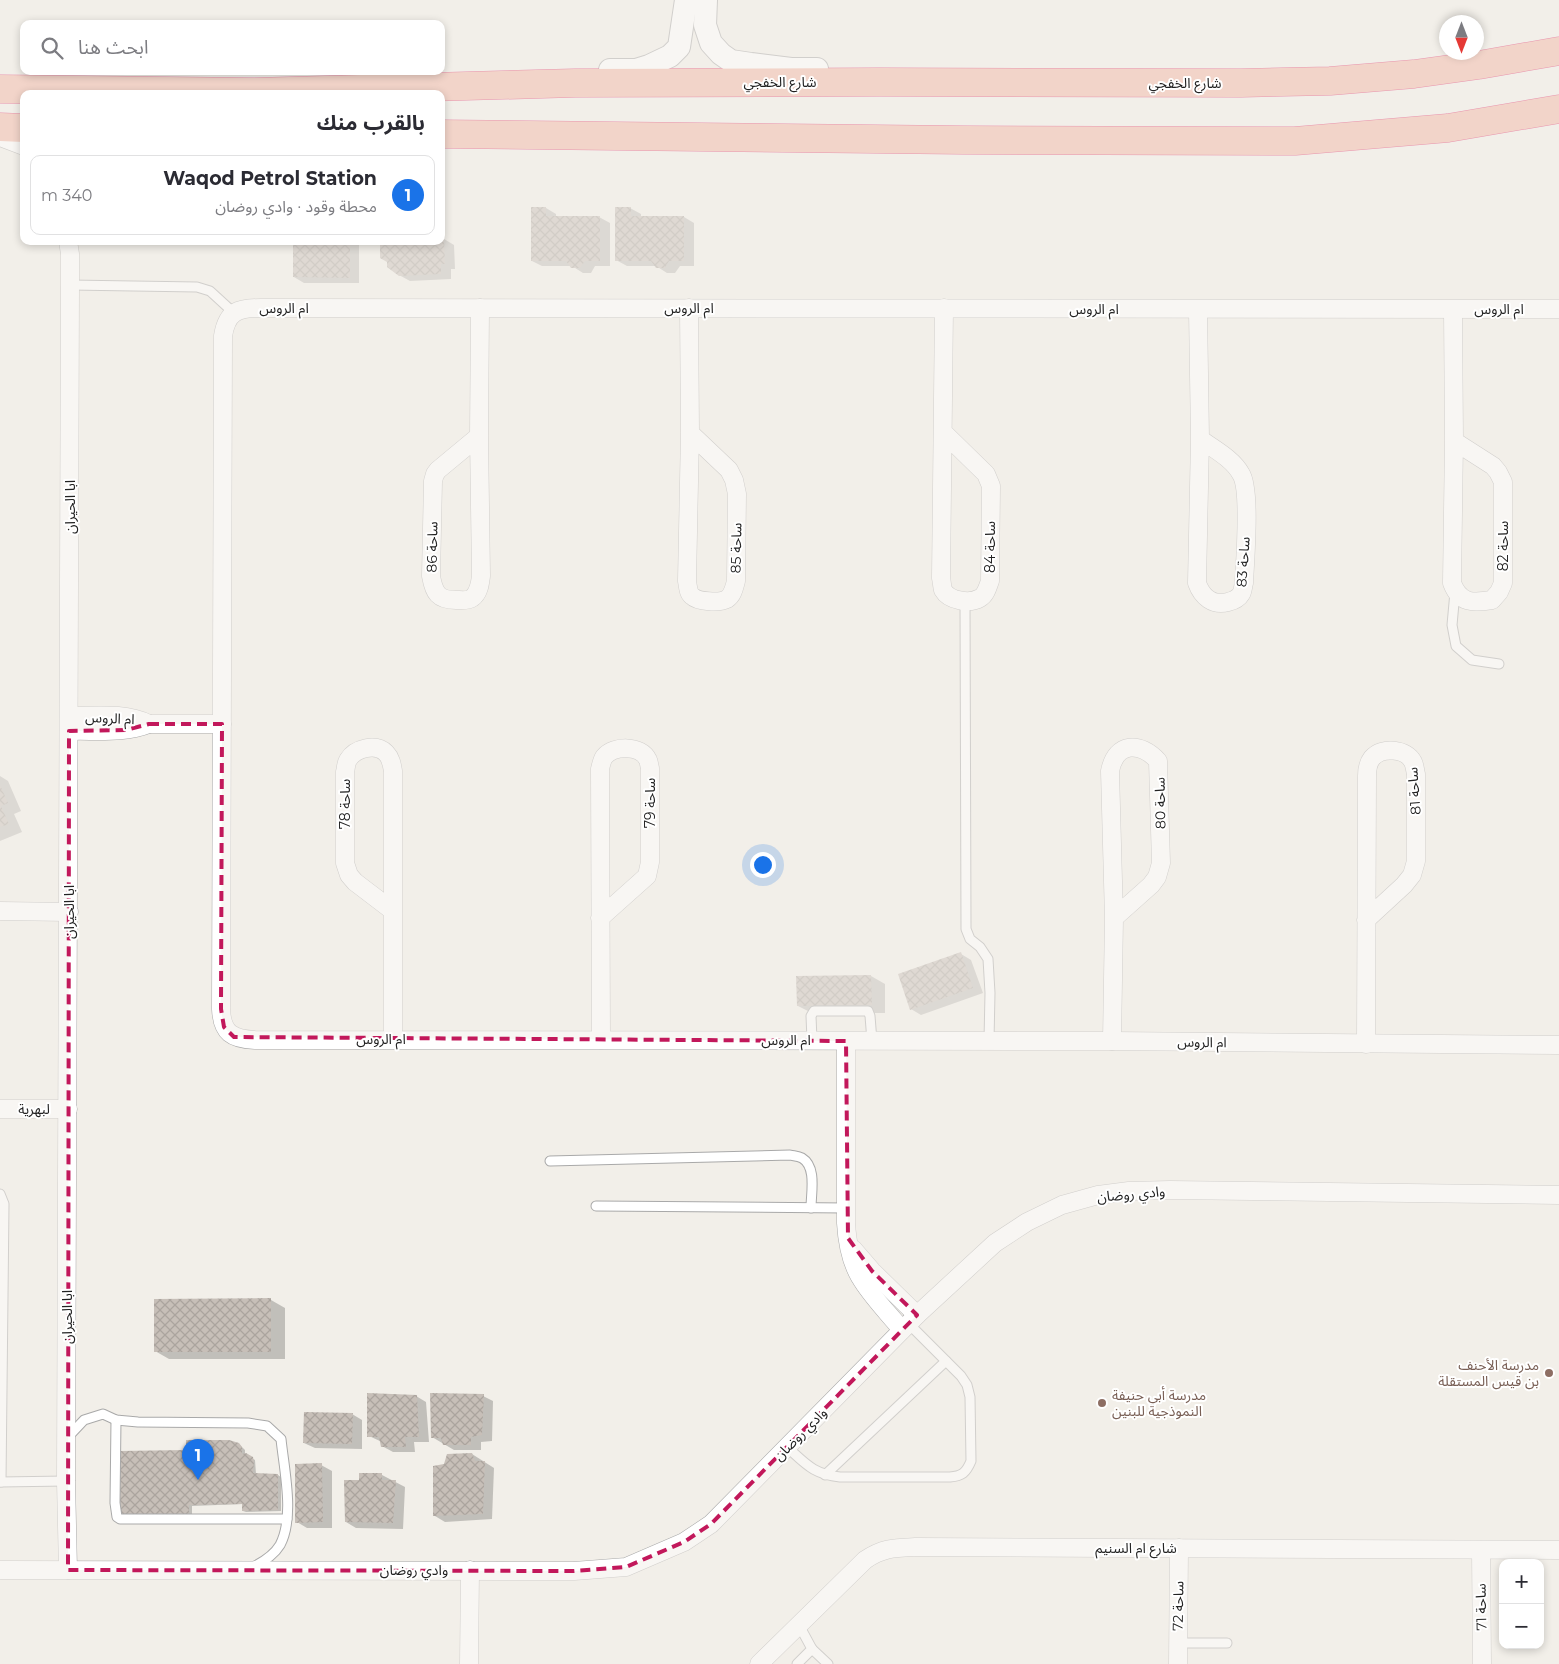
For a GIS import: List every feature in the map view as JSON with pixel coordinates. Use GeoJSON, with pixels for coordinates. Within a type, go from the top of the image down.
{"type":"FeatureCollection","features":[{"type":"Feature","properties":{"kind":"highway","name":"شارع الخفجي"},"geometry":{"type":"LineString","coordinates":[[325,90],[575,83],[1241,84],[1330,81],[1414,74],[1479,66],[1559,51]]}},
{"type":"Feature","properties":{"kind":"highway","name":"شارع الخفجي"},"geometry":{"type":"LineString","coordinates":[[0,89],[85,90]]}},
{"type":"Feature","properties":{"kind":"highway"},"geometry":{"type":"LineString","coordinates":[[445,134],[963,140],[1295,140],[1448,128],[1559,109]]}},
{"type":"Feature","properties":{"kind":"highway"},"geometry":{"type":"LineString","coordinates":[[0,127],[20,128]]}},
{"type":"Feature","properties":{"kind":"street"},"geometry":{"type":"LineString","coordinates":[[575,83],[608,70],[636,70],[670,56],[680,47],[686,0]]}},
{"type":"Feature","properties":{"kind":"street"},"geometry":{"type":"LineString","coordinates":[[706,0],[705,25],[711,43],[720,54],[731,61],[791,69],[854,72],[879,82]]}},
{"type":"Feature","properties":{"kind":"street"},"geometry":{"type":"LineString","coordinates":[[0,137],[20,144]]}},
{"type":"Feature","properties":{"kind":"street","name":"ابا الحيران"},"geometry":{"type":"LineString","coordinates":[[68,1570],[66,1481],[70,245]]}},
{"type":"Feature","properties":{"kind":"street","name":"ساحة 86"},"geometry":{"type":"LineString","coordinates":[[479,436],[438,470],[433,482],[431,576],[433,588],[439,597],[451,600],[472,598],[479,588],[480,582],[480,308]]}},
{"type":"Feature","properties":{"kind":"street","name":"ساحة 85"},"geometry":{"type":"LineString","coordinates":[[688,308],[690,432],[687,581],[689,592],[692,596],[705,601],[716,601],[726,599],[733,592],[736,581],[737,494],[734,480],[729,470],[690,432]]}},
{"type":"Feature","properties":{"kind":"street"},"geometry":{"type":"LineString","coordinates":[[944,308],[941,578],[943,590],[949,597],[965,600]]}},
{"type":"Feature","properties":{"kind":"street","name":"ام الروس"},"geometry":{"type":"LineString","coordinates":[[1559,309],[239,309],[225,324],[223,336],[220,1010],[224,1027],[234,1037],[242,1039],[1559,1044]]}},
{"type":"Feature","properties":{"kind":"street","name":"ساحة 83"},"geometry":{"type":"LineString","coordinates":[[1198,310],[1200,439],[1197,584],[1200,592],[1205,597],[1213,602],[1223,603],[1234,601],[1241,594],[1244,583],[1246,492],[1242,475],[1232,462],[1200,439]]}},
{"type":"Feature","properties":{"kind":"street"},"geometry":{"type":"LineString","coordinates":[[1453,310],[1452,584],[1455,592]]}},
{"type":"Feature","properties":{"kind":"street","name":"ساحة 84"},"geometry":{"type":"LineString","coordinates":[[944,433],[986,474],[991,486],[990,580],[987,590],[981,598],[965,600]]}},
{"type":"Feature","properties":{"kind":"street","name":"ساحة 82"},"geometry":{"type":"LineString","coordinates":[[1454,441],[1492,466],[1498,472],[1502,482],[1502,583],[1499,592],[1492,600],[1482,601],[1470,601],[1461,598],[1455,592]]}},
{"type":"Feature","properties":{"kind":"street","name":"ام الروس"},"geometry":{"type":"LineString","coordinates":[[69,723],[126,730],[149,724],[222,724]]}},
{"type":"Feature","properties":{"kind":"street","name":"ساحة 78"},"geometry":{"type":"LineString","coordinates":[[393,911],[356,882],[349,875],[345,863],[345,772],[348,760],[356,752],[366,748],[377,748],[385,752],[390,760],[393,771],[393,911],[393,1039]]}},
{"type":"Feature","properties":{"kind":"street","name":"ساحة 80"},"geometry":{"type":"LineString","coordinates":[[1112,1041],[1114,918],[1110,770],[1112,761],[1117,754],[1126,748],[1142,748],[1152,754],[1158,761],[1161,863],[1157,877],[1151,885],[1114,918]]}},
{"type":"Feature","properties":{"kind":"street","name":"ساحة 79"},"geometry":{"type":"LineString","coordinates":[[600,918],[648,876],[650,862],[650,768],[648,760],[642,752],[632,749],[618,749],[609,752],[603,758],[600,769],[600,918],[602,1040]]}},
{"type":"Feature","properties":{"kind":"street","name":"ساحة 81"},"geometry":{"type":"LineString","coordinates":[[1366,920],[1404,885],[1412,875],[1416,861],[1416,774],[1413,762],[1406,754],[1393,750],[1380,752],[1373,756],[1368,765],[1366,920],[1366,1044]]}},
{"type":"Feature","properties":{"kind":"street"},"geometry":{"type":"LineString","coordinates":[[0,911],[69,912]]}},
{"type":"Feature","properties":{"kind":"street"},"geometry":{"type":"LineString","coordinates":[[846,1041],[846,1232],[860,1278],[909,1323]]}},
{"type":"Feature","properties":{"kind":"street","name":"لبهرية"},"geometry":{"type":"LineString","coordinates":[[0,1109],[68,1108]]}},
{"type":"Feature","properties":{"kind":"street","name":"وادي روضان"},"geometry":{"type":"LineString","coordinates":[[0,1570],[574,1571],[626,1567],[684,1542],[711,1524],[909,1323],[995,1243],[1027,1222],[1062,1205],[1098,1195],[1129,1191],[1170,1190],[1559,1195]]}},
{"type":"Feature","properties":{"kind":"street","name":"شارع ام السنيم"},"geometry":{"type":"LineString","coordinates":[[759,1664],[865,1560],[888,1548],[1559,1550]]}},
{"type":"Feature","properties":{"kind":"street","name":"ساحة 72"},"geometry":{"type":"LineString","coordinates":[[1178,1664],[1179,1548]]}},
{"type":"Feature","properties":{"kind":"street","name":"ساحة 71"},"geometry":{"type":"LineString","coordinates":[[1480,1550],[1482,1664]]}},
{"type":"Feature","properties":{"kind":"street"},"geometry":{"type":"LineString","coordinates":[[469,1664],[470,1570]]}},
{"type":"Feature","properties":{"kind":"lane"},"geometry":{"type":"LineString","coordinates":[[70,285],[197,287],[210,291],[234,313]]}},
{"type":"Feature","properties":{"kind":"lane"},"geometry":{"type":"LineString","coordinates":[[1455,592],[1452,625],[1456,646],[1472,660],[1499,664]]}},
{"type":"Feature","properties":{"kind":"lane"},"geometry":{"type":"LineString","coordinates":[[965,600],[966,929],[970,939],[980,947],[988,959],[990,993],[989,1042]]}},
{"type":"Feature","properties":{"kind":"lane"},"geometry":{"type":"LineString","coordinates":[[812,1040],[811,1016],[814,1011],[868,1011],[872,1041]]}},
{"type":"Feature","properties":{"kind":"lane"},"geometry":{"type":"LineString","coordinates":[[550,1161],[790,1154],[802,1158],[809,1164],[812,1173],[811,1208]]}},
{"type":"Feature","properties":{"kind":"lane"},"geometry":{"type":"LineString","coordinates":[[0,1194],[4,1204],[1,1482],[66,1481]]}},
{"type":"Feature","properties":{"kind":"lane"},"geometry":{"type":"LineString","coordinates":[[596,1206],[846,1208]]}},
{"type":"Feature","properties":{"kind":"lane"},"geometry":{"type":"LineString","coordinates":[[787,1446],[812,1469],[826,1475],[840,1477],[950,1477],[961,1476],[967,1470],[971,1461],[970,1397],[967,1385],[961,1376],[909,1323]]}},
{"type":"Feature","properties":{"kind":"lane"},"geometry":{"type":"LineString","coordinates":[[826,1475],[946,1361]]}},
{"type":"Feature","properties":{"kind":"lane"},"geometry":{"type":"LineString","coordinates":[[67,1438],[84,1420],[103,1414],[116,1420],[138,1422],[248,1422],[267,1426],[281,1439],[287,1502],[285,1534],[279,1547],[264,1561],[246,1570]]}},
{"type":"Feature","properties":{"kind":"lane"},"geometry":{"type":"LineString","coordinates":[[116,1420],[115,1512],[120,1519],[287,1519]]}},
{"type":"Feature","properties":{"kind":"lane"},"geometry":{"type":"LineString","coordinates":[[798,1625],[812,1649],[828,1664]]}},
{"type":"Feature","properties":{"kind":"lane"},"geometry":{"type":"LineString","coordinates":[[1178,1643],[1227,1643]]}},
{"type":"Feature","properties":{"kind":"lane"},"geometry":{"type":"LineString","coordinates":[[797,1664],[812,1649]]}},
{"type":"Feature","properties":{"kind":"highlighted area"},"geometry":{"type":"Polygon","coordinates":[[[149,724],[222,724],[221,1009],[224,1027],[234,1037],[846,1041],[848,1238],[872,1271],[917,1315],[711,1524],[684,1542],[626,1567],[574,1571],[68,1570],[69,731],[126,730],[149,724]]]}},
{"type":"Feature","properties":{"kind":"building"},"geometry":{"type":"Polygon","coordinates":[[[531,207],[546,207],[546,216],[600,216],[600,261],[585,261],[580,268],[571,268],[566,261],[531,261],[531,207]]]}},
{"type":"Feature","properties":{"kind":"building"},"geometry":{"type":"Polygon","coordinates":[[[615,207],[631,207],[631,216],[684,216],[684,261],[669,261],[665,268],[656,268],[651,261],[615,261],[615,207]]]}},
{"type":"Feature","properties":{"kind":"building"},"geometry":{"type":"Polygon","coordinates":[[[293,245],[350,245],[350,278],[293,277],[293,245]]]}},
{"type":"Feature","properties":{"kind":"building"},"geometry":{"type":"Polygon","coordinates":[[[380,245],[444,245],[445,264],[441,264],[441,274],[399,276],[387,267],[387,262],[380,258],[380,245]]]}},
{"type":"Feature","properties":{"kind":"building"},"geometry":{"type":"Polygon","coordinates":[[[0,785],[8,803],[1,806],[9,824],[0,827],[0,785]]]}},
{"type":"Feature","properties":{"kind":"building"},"geometry":{"type":"Polygon","coordinates":[[[961,952],[973,988],[910,1010],[898,974],[961,952]]]}},
{"type":"Feature","properties":{"kind":"building"},"geometry":{"type":"Polygon","coordinates":[[[871,975],[872,1005],[797,1006],[796,976],[871,975]]]}},
{"type":"Feature","properties":{"kind":"building"},"geometry":{"type":"Polygon","coordinates":[[[271,1298],[271,1352],[154,1352],[154,1299],[271,1298]]]}},
{"type":"Feature","properties":{"kind":"building"},"geometry":{"type":"Polygon","coordinates":[[[367,1393],[417,1395],[419,1437],[405,1437],[406,1447],[381,1447],[379,1437],[367,1437],[367,1393]]]}},
{"type":"Feature","properties":{"kind":"building"},"geometry":{"type":"Polygon","coordinates":[[[430,1393],[484,1394],[482,1435],[471,1437],[471,1445],[443,1445],[441,1438],[431,1438],[430,1393]]]}},
{"type":"Feature","properties":{"kind":"building"},"geometry":{"type":"Polygon","coordinates":[[[304,1412],[353,1413],[352,1444],[303,1443],[304,1412]]]}},
{"type":"Feature","properties":{"kind":"building"},"geometry":{"type":"Polygon","coordinates":[[[186,1440],[229,1440],[239,1443],[242,1447],[242,1454],[246,1453],[253,1457],[253,1473],[278,1474],[278,1510],[242,1511],[242,1504],[189,1505],[189,1514],[118,1514],[119,1451],[186,1450],[186,1440]]]}},
{"type":"Feature","properties":{"kind":"building"},"geometry":{"type":"Polygon","coordinates":[[[472,1453],[475,1461],[485,1461],[483,1514],[433,1516],[433,1466],[444,1464],[447,1454],[472,1453]]]}},
{"type":"Feature","properties":{"kind":"building"},"geometry":{"type":"Polygon","coordinates":[[[322,1463],[323,1522],[295,1523],[295,1464],[322,1463]]]}},
{"type":"Feature","properties":{"kind":"building"},"geometry":{"type":"Polygon","coordinates":[[[359,1473],[382,1473],[382,1480],[396,1480],[393,1523],[345,1522],[344,1480],[359,1480],[359,1473]]]}},
{"type":"Feature","properties":{"kind":"place","name":"مدرسة الأحنف بن قيس المستقلة"},"geometry":{"type":"Point","coordinates":[1549,1373]}},
{"type":"Feature","properties":{"kind":"place","name":"مدرسة أبي حنيفة النموذجية للبنين"},"geometry":{"type":"Point","coordinates":[1102,1403]}},
{"type":"Feature","properties":{"kind":"place","name":"Waqod Petrol Station"},"geometry":{"type":"Point","coordinates":[198,1480]}}]}
